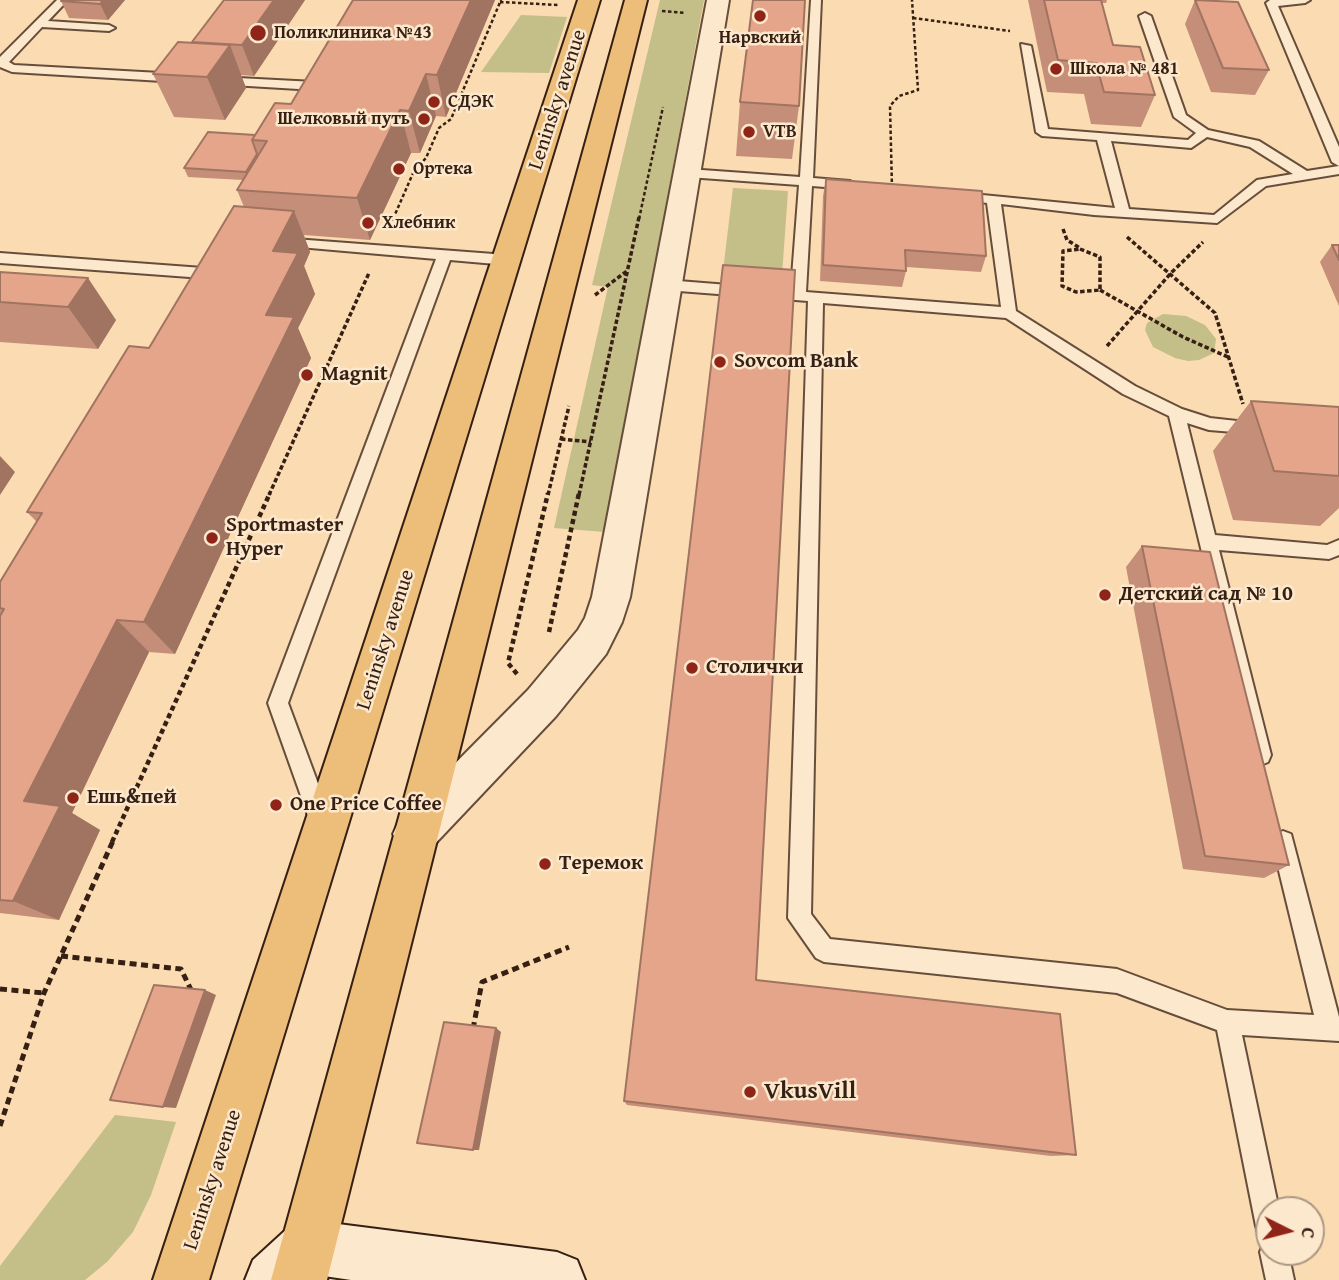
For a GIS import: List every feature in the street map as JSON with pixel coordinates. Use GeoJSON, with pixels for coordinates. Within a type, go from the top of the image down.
{"type":"FeatureCollection","features":[{"type":"Feature","properties":{"kind":"main road","name":"Leninsky avenue"},"geometry":{"type":"LineString","coordinates":[[181,1280],[507,261],[575,3]]}},
{"type":"Feature","properties":{"kind":"main road"},"geometry":{"type":"LineString","coordinates":[[293,1269],[645,5]]}},
{"type":"Feature","properties":{"kind":"street"},"geometry":{"type":"LineString","coordinates":[[415,834],[541,703],[592,642],[603,622],[611,597],[718,0]]}},
{"type":"Feature","properties":{"kind":"street"},"geometry":{"type":"LineString","coordinates":[[293,1269],[557,1280]]}},
{"type":"Feature","properties":{"kind":"lane"},"geometry":{"type":"LineString","coordinates":[[0,75],[5,64],[63,0]]}},
{"type":"Feature","properties":{"kind":"lane"},"geometry":{"type":"LineString","coordinates":[[816,0],[806,181],[799,918],[824,950],[1117,981],[1227,1022],[1334,1028],[1276,817]]}},
{"type":"Feature","properties":{"kind":"lane"},"geometry":{"type":"LineString","coordinates":[[1305,0],[1271,3],[1339,162]]}},
{"type":"Feature","properties":{"kind":"lane"},"geometry":{"type":"LineString","coordinates":[[1145,16],[1180,117],[1204,133],[1254,144],[1304,176]]}},
{"type":"Feature","properties":{"kind":"lane"},"geometry":{"type":"LineString","coordinates":[[40,23],[109,28]]}},
{"type":"Feature","properties":{"kind":"lane"},"geometry":{"type":"LineString","coordinates":[[1025,46],[1042,132],[1191,144],[1204,133]]}},
{"type":"Feature","properties":{"kind":"lane"},"geometry":{"type":"LineString","coordinates":[[5,64],[315,87]]}},
{"type":"Feature","properties":{"kind":"lane"},"geometry":{"type":"LineString","coordinates":[[1102,137],[1123,213]]}},
{"type":"Feature","properties":{"kind":"lane"},"geometry":{"type":"LineString","coordinates":[[943,193],[1123,213],[1217,219],[1262,183],[1339,170]]}},
{"type":"Feature","properties":{"kind":"lane"},"geometry":{"type":"LineString","coordinates":[[688,173],[892,188]]}},
{"type":"Feature","properties":{"kind":"lane"},"geometry":{"type":"LineString","coordinates":[[993,199],[1009,313]]}},
{"type":"Feature","properties":{"kind":"lane"},"geometry":{"type":"LineString","coordinates":[[263,241],[507,261]]}},
{"type":"Feature","properties":{"kind":"lane"},"geometry":{"type":"LineString","coordinates":[[324,831],[278,704],[445,254]]}},
{"type":"Feature","properties":{"kind":"lane"},"geometry":{"type":"LineString","coordinates":[[0,258],[203,273]]}},
{"type":"Feature","properties":{"kind":"lane"},"geometry":{"type":"LineString","coordinates":[[666,285],[1009,313],[1129,390],[1176,413],[1209,424],[1265,431]]}},
{"type":"Feature","properties":{"kind":"lane"},"geometry":{"type":"LineString","coordinates":[[1176,413],[1267,778]]}},
{"type":"Feature","properties":{"kind":"lane"},"geometry":{"type":"LineString","coordinates":[[1208,542],[1329,552],[1339,547]]}},
{"type":"Feature","properties":{"kind":"lane"},"geometry":{"type":"LineString","coordinates":[[1227,1022],[1263,1196]]}},
{"type":"Feature","properties":{"kind":"path"},"geometry":{"type":"LineString","coordinates":[[892,188],[890,106],[899,96],[918,90],[912,0]]}},
{"type":"Feature","properties":{"kind":"path"},"geometry":{"type":"LineString","coordinates":[[0,1126],[44,993],[414,172],[426,158],[439,128],[451,119],[481,40],[500,1],[575,3]]}},
{"type":"Feature","properties":{"kind":"path"},"geometry":{"type":"LineString","coordinates":[[645,5],[693,13]]}},
{"type":"Feature","properties":{"kind":"path"},"geometry":{"type":"LineString","coordinates":[[914,19],[1016,32],[1025,46]]}},
{"type":"Feature","properties":{"kind":"path"},"geometry":{"type":"LineString","coordinates":[[549,634],[663,107]]}},
{"type":"Feature","properties":{"kind":"path"},"geometry":{"type":"LineString","coordinates":[[1090,365],[1171,273],[1220,226],[1217,219]]}},
{"type":"Feature","properties":{"kind":"path"},"geometry":{"type":"LineString","coordinates":[[1123,234],[1215,313],[1246,415],[1265,431]]}},
{"type":"Feature","properties":{"kind":"path"},"geometry":{"type":"LineString","coordinates":[[1100,290],[1101,257],[1080,249],[1063,251],[1062,286],[1076,292],[1100,290],[1183,337],[1229,358]]}},
{"type":"Feature","properties":{"kind":"path"},"geometry":{"type":"LineString","coordinates":[[592,307],[595,294],[628,270]]}},
{"type":"Feature","properties":{"kind":"path"},"geometry":{"type":"LineString","coordinates":[[522,680],[508,663],[571,399]]}},
{"type":"Feature","properties":{"kind":"path"},"geometry":{"type":"LineString","coordinates":[[561,439],[591,442]]}},
{"type":"Feature","properties":{"kind":"path"},"geometry":{"type":"LineString","coordinates":[[471,1041],[482,982],[569,947]]}},
{"type":"Feature","properties":{"kind":"path"},"geometry":{"type":"LineString","coordinates":[[61,956],[181,969],[192,992],[188,1004]]}},
{"type":"Feature","properties":{"kind":"path"},"geometry":{"type":"LineString","coordinates":[[0,989],[44,993]]}},
{"type":"Feature","properties":{"kind":"shaded area"},"geometry":{"type":"Polygon","coordinates":[[[660,0],[704,0],[605,532],[554,528],[608,287],[592,285],[660,0]]]}},
{"type":"Feature","properties":{"kind":"shaded area"},"geometry":{"type":"Polygon","coordinates":[[[521,15],[567,17],[549,73],[481,72],[521,15]]]}},
{"type":"Feature","properties":{"kind":"shaded area"},"geometry":{"type":"Polygon","coordinates":[[[733,188],[788,191],[782,275],[723,271],[733,188]]]}},
{"type":"Feature","properties":{"kind":"shaded area"},"geometry":{"type":"Polygon","coordinates":[[[1163,314],[1186,316],[1205,325],[1216,339],[1214,353],[1199,360],[1188,361],[1153,347],[1145,330],[1147,323],[1163,314]]]}},
{"type":"Feature","properties":{"kind":"shaded area"},"geometry":{"type":"Polygon","coordinates":[[[115,1115],[176,1122],[151,1195],[133,1232],[107,1262],[85,1280],[0,1280],[0,1266],[115,1115]]]}},
{"type":"Feature","properties":{"kind":"building"},"geometry":{"type":"Polygon","coordinates":[[[62,0],[103,0],[100,4],[62,0]]]}},
{"type":"Feature","properties":{"kind":"building"},"geometry":{"type":"Polygon","coordinates":[[[224,0],[274,0],[242,45],[192,42],[224,0]]]}},
{"type":"Feature","properties":{"kind":"building"},"geometry":{"type":"Polygon","coordinates":[[[353,0],[471,0],[437,75],[426,74],[409,111],[400,110],[357,198],[237,190],[267,141],[252,140],[275,103],[291,104],[353,0]]]}},
{"type":"Feature","properties":{"kind":"building"},"geometry":{"type":"Polygon","coordinates":[[[753,0],[805,0],[799,106],[740,102],[753,0]]]}},
{"type":"Feature","properties":{"kind":"building"},"geometry":{"type":"Polygon","coordinates":[[[1044,0],[1101,0],[1113,45],[1140,47],[1155,95],[1104,92],[1096,63],[1058,60],[1044,0]]]}},
{"type":"Feature","properties":{"kind":"building"},"geometry":{"type":"Polygon","coordinates":[[[1195,0],[1238,2],[1269,70],[1223,68],[1195,0]]]}},
{"type":"Feature","properties":{"kind":"building"},"geometry":{"type":"Polygon","coordinates":[[[178,42],[230,45],[207,77],[153,74],[178,42]]]}},
{"type":"Feature","properties":{"kind":"building"},"geometry":{"type":"Polygon","coordinates":[[[208,132],[255,135],[252,140],[257,154],[246,172],[184,168],[208,132]]]}},
{"type":"Feature","properties":{"kind":"building"},"geometry":{"type":"Polygon","coordinates":[[[826,179],[982,191],[986,256],[905,250],[906,271],[823,265],[826,179]]]}},
{"type":"Feature","properties":{"kind":"building"},"geometry":{"type":"Polygon","coordinates":[[[234,206],[294,211],[273,251],[298,253],[266,315],[294,317],[144,622],[117,620],[24,801],[60,806],[13,901],[0,900],[0,616],[4,609],[0,608],[0,582],[42,513],[27,512],[129,346],[149,348],[234,206]]]}},
{"type":"Feature","properties":{"kind":"building"},"geometry":{"type":"Polygon","coordinates":[[[1332,245],[1339,245],[1339,260],[1332,245]]]}},
{"type":"Feature","properties":{"kind":"building"},"geometry":{"type":"Polygon","coordinates":[[[723,265],[795,270],[756,980],[1060,1014],[1076,1155],[624,1101],[723,265]]]}},
{"type":"Feature","properties":{"kind":"building"},"geometry":{"type":"Polygon","coordinates":[[[0,272],[88,278],[68,307],[0,302],[0,272]]]}},
{"type":"Feature","properties":{"kind":"building"},"geometry":{"type":"Polygon","coordinates":[[[1251,401],[1339,407],[1339,476],[1274,471],[1251,401]]]}},
{"type":"Feature","properties":{"kind":"building"},"geometry":{"type":"Polygon","coordinates":[[[1142,546],[1210,552],[1289,865],[1205,856],[1142,546]]]}},
{"type":"Feature","properties":{"kind":"building"},"geometry":{"type":"Polygon","coordinates":[[[154,985],[205,990],[163,1107],[110,1100],[154,985]]]}},
{"type":"Feature","properties":{"kind":"building"},"geometry":{"type":"Polygon","coordinates":[[[444,1022],[496,1028],[473,1150],[417,1143],[444,1022]]]}},
{"type":"Feature","properties":{"kind":"place","name":"Нарвский"},"geometry":{"type":"Point","coordinates":[760,16]}},
{"type":"Feature","properties":{"kind":"place","name":"Поликлиника №43"},"geometry":{"type":"Point","coordinates":[258,33]}},
{"type":"Feature","properties":{"kind":"place","name":"Школа № 481"},"geometry":{"type":"Point","coordinates":[1056,69]}},
{"type":"Feature","properties":{"kind":"place","name":"СДЭК"},"geometry":{"type":"Point","coordinates":[434,102]}},
{"type":"Feature","properties":{"kind":"place","name":"Шелковый путь"},"geometry":{"type":"Point","coordinates":[424,119]}},
{"type":"Feature","properties":{"kind":"place","name":"VTB"},"geometry":{"type":"Point","coordinates":[749,132]}},
{"type":"Feature","properties":{"kind":"place","name":"Ортека"},"geometry":{"type":"Point","coordinates":[399,169]}},
{"type":"Feature","properties":{"kind":"place","name":"Хлебник"},"geometry":{"type":"Point","coordinates":[368,223]}},
{"type":"Feature","properties":{"kind":"place","name":"Sovcom Bank"},"geometry":{"type":"Point","coordinates":[720,362]}},
{"type":"Feature","properties":{"kind":"place","name":"Magnit"},"geometry":{"type":"Point","coordinates":[307,375]}},
{"type":"Feature","properties":{"kind":"place","name":"Sportmaster Hyper"},"geometry":{"type":"Point","coordinates":[212,538]}},
{"type":"Feature","properties":{"kind":"place","name":"Детский сад № 10"},"geometry":{"type":"Point","coordinates":[1105,595]}},
{"type":"Feature","properties":{"kind":"place","name":"Столички"},"geometry":{"type":"Point","coordinates":[692,668]}},
{"type":"Feature","properties":{"kind":"place","name":"Ешь&пей"},"geometry":{"type":"Point","coordinates":[73,798]}},
{"type":"Feature","properties":{"kind":"place","name":"One Price Coffee"},"geometry":{"type":"Point","coordinates":[276,805]}},
{"type":"Feature","properties":{"kind":"place","name":"Теремок"},"geometry":{"type":"Point","coordinates":[545,864]}},
{"type":"Feature","properties":{"kind":"place","name":"VkusVill"},"geometry":{"type":"Point","coordinates":[750,1092]}}]}
